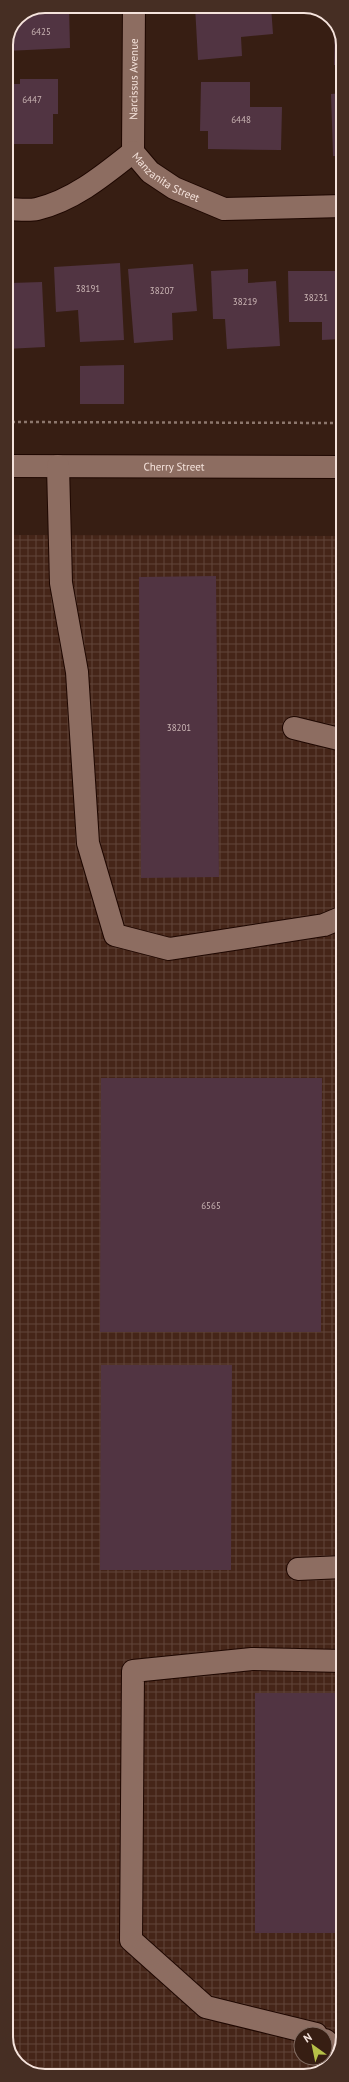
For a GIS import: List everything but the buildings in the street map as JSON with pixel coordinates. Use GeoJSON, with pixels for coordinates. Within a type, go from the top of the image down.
{"type":"FeatureCollection","features":[{"type":"Feature","properties":{"kind":"street","name":"Narcissus Avenue"},"geometry":{"type":"LineString","coordinates":[[133,152],[134,13]]}},
{"type":"Feature","properties":{"kind":"street","name":"Manzanita Street"},"geometry":{"type":"LineString","coordinates":[[13,209],[36,209],[69,196],[93,183],[133,152],[150,172],[174,188],[224,209],[336,206]]}},
{"type":"Feature","properties":{"kind":"street","name":"Cherry Street"},"geometry":{"type":"LineString","coordinates":[[13,466],[336,466]]}},
{"type":"Feature","properties":{"kind":"street"},"geometry":{"type":"LineString","coordinates":[[58,466],[61,583],[78,672],[88,843],[115,935],[169,949],[324,925],[336,920]]}},
{"type":"Feature","properties":{"kind":"street"},"geometry":{"type":"LineString","coordinates":[[294,728],[336,738]]}},
{"type":"Feature","properties":{"kind":"street"},"geometry":{"type":"LineString","coordinates":[[298,1569],[336,1567]]}},
{"type":"Feature","properties":{"kind":"street"},"geometry":{"type":"LineString","coordinates":[[293,2028],[206,2006],[131,1940],[133,1671],[252,1659],[336,1661]]}},
{"type":"Feature","properties":{"kind":"path"},"geometry":{"type":"LineString","coordinates":[[13,422],[336,423]]}},
{"type":"Feature","properties":{"kind":"shaded area"},"geometry":{"type":"Polygon","coordinates":[[[13,535],[336,536],[335,2043],[333,2050],[333,2026],[293,2026],[293,2066],[318,2066],[308,2069],[43,2069],[33,2067],[24,2061],[16,2051],[13,2041],[13,535]]]}}]}
